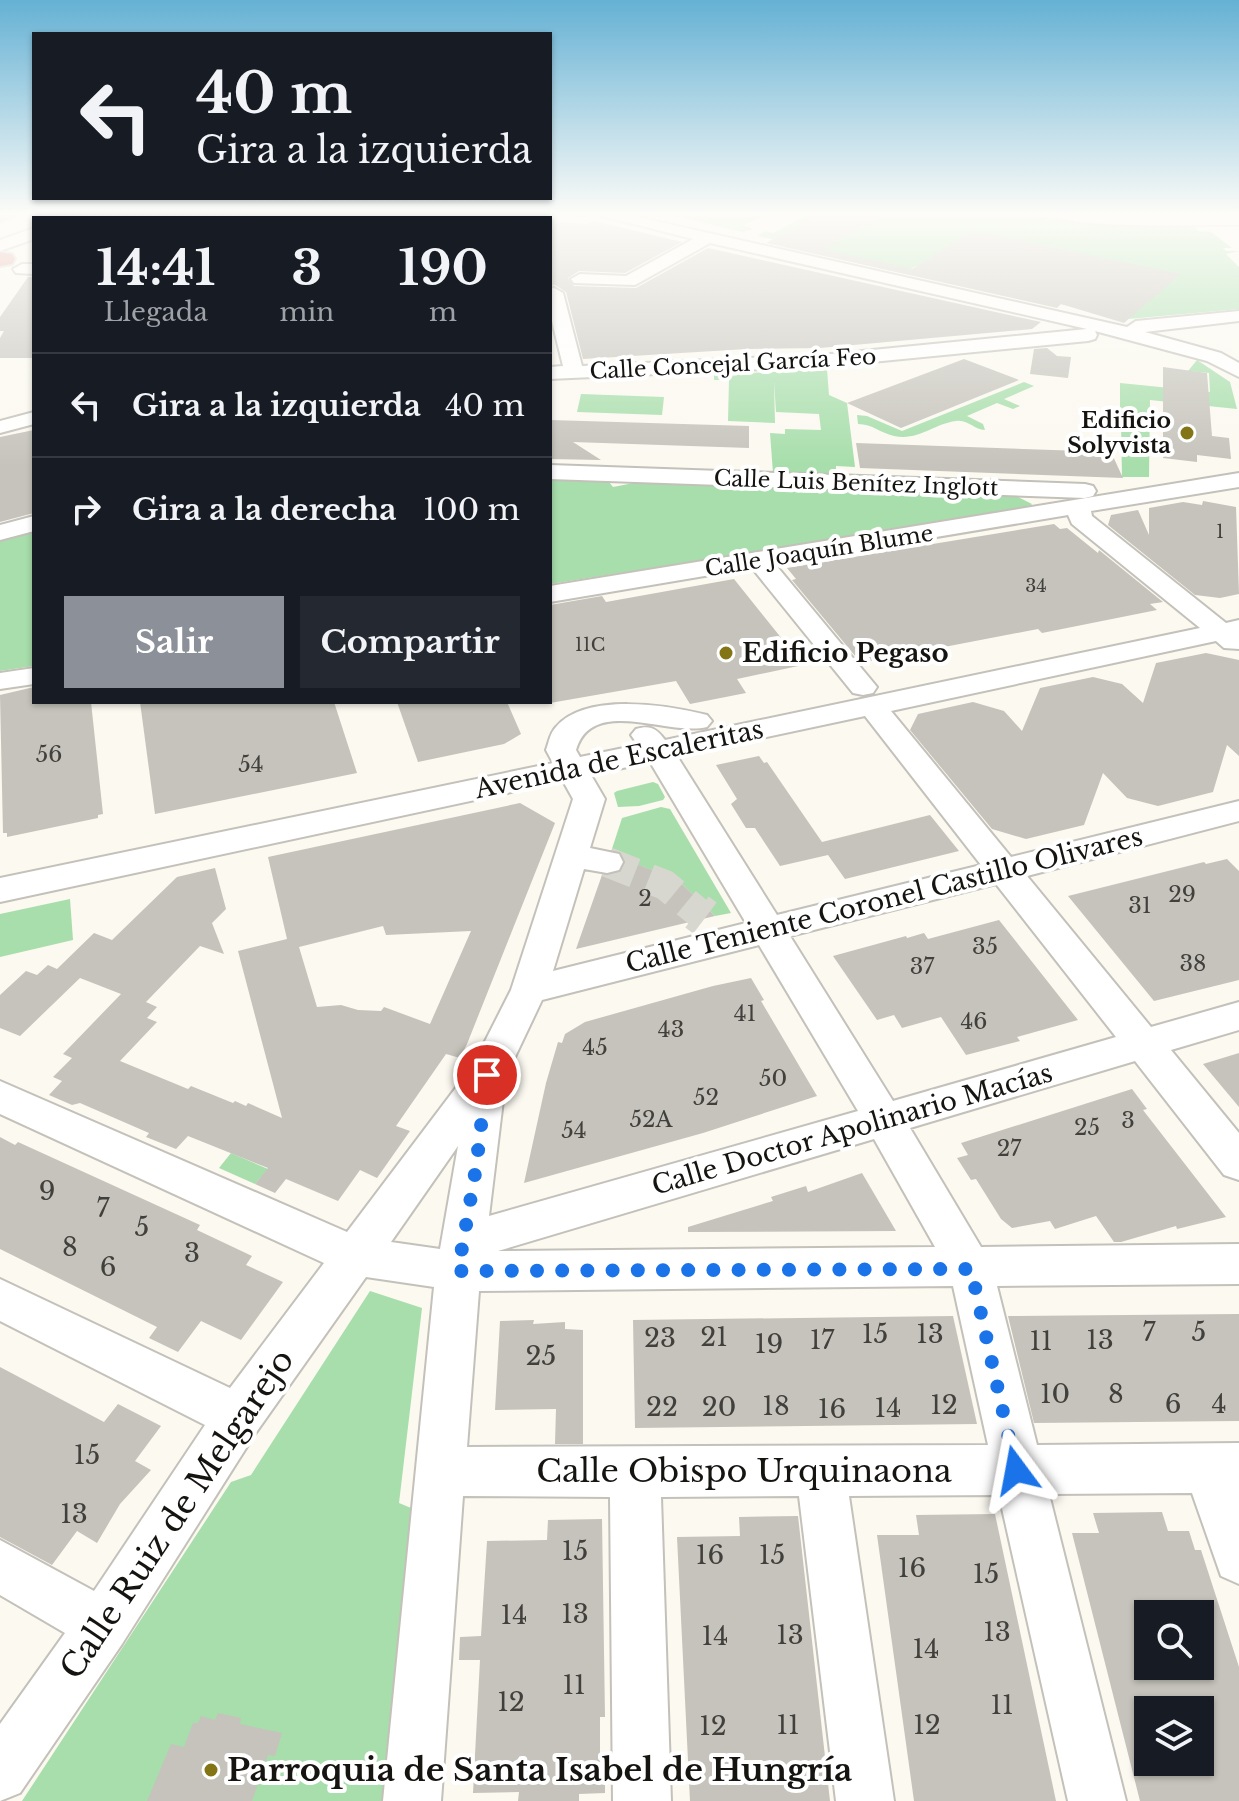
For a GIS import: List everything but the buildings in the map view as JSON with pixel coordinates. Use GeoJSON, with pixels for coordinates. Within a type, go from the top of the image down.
{"type":"FeatureCollection","features":[{"type":"Feature","properties":{"kind":"street"},"geometry":{"type":"LineString","coordinates":[[555,298],[574,372]]}},
{"type":"Feature","properties":{"kind":"street"},"geometry":{"type":"LineString","coordinates":[[971,298],[1211,347],[1239,359]]}},
{"type":"Feature","properties":{"kind":"street"},"geometry":{"type":"LineString","coordinates":[[997,298],[1138,332],[1214,357],[1239,371]]}},
{"type":"Feature","properties":{"kind":"street"},"geometry":{"type":"LineString","coordinates":[[1050,316],[1074,328],[1073,332],[1060,337]]}},
{"type":"Feature","properties":{"kind":"street"},"geometry":{"type":"LineString","coordinates":[[1138,332],[1239,316]]}},
{"type":"Feature","properties":{"kind":"street","name":"Calle Concejal García Feo"},"geometry":{"type":"LineString","coordinates":[[552,373],[831,360],[1138,332]]}},
{"type":"Feature","properties":{"kind":"street"},"geometry":{"type":"LineString","coordinates":[[0,425],[32,418]]}},
{"type":"Feature","properties":{"kind":"street","name":"Calle Luis Benítez Inglott"},"geometry":{"type":"LineString","coordinates":[[552,472],[1163,494]]}},
{"type":"Feature","properties":{"kind":"street"},"geometry":{"type":"LineString","coordinates":[[1225,630],[1080,519],[1079,509],[1239,480]]}},
{"type":"Feature","properties":{"kind":"street"},"geometry":{"type":"LineString","coordinates":[[1022,489],[1045,497],[1049,505],[1045,513]]}},
{"type":"Feature","properties":{"kind":"street"},"geometry":{"type":"LineString","coordinates":[[1163,494],[1239,496]]}},
{"type":"Feature","properties":{"kind":"street","name":"Calle Joaquín Blume"},"geometry":{"type":"LineString","coordinates":[[552,594],[630,590],[759,561],[1079,509]]}},
{"type":"Feature","properties":{"kind":"street"},"geometry":{"type":"LineString","coordinates":[[0,533],[32,524]]}},
{"type":"Feature","properties":{"kind":"street"},"geometry":{"type":"LineString","coordinates":[[759,561],[1002,870],[1239,1163]]}},
{"type":"Feature","properties":{"kind":"street","name":"Avenida de Escaleritas"},"geometry":{"type":"LineString","coordinates":[[706,730],[867,696],[1225,630],[1239,609]]}},
{"type":"Feature","properties":{"kind":"street"},"geometry":{"type":"LineString","coordinates":[[0,681],[32,676]]}},
{"type":"Feature","properties":{"kind":"street"},"geometry":{"type":"LineString","coordinates":[[412,1801],[461,1257],[487,1075],[529,990],[571,856],[565,734],[575,724],[597,716],[649,739],[706,730]]}},
{"type":"Feature","properties":{"kind":"street"},"geometry":{"type":"LineString","coordinates":[[649,739],[706,730]]}},
{"type":"Feature","properties":{"kind":"street"},"geometry":{"type":"LineString","coordinates":[[566,776],[629,773],[649,739]]}},
{"type":"Feature","properties":{"kind":"street"},"geometry":{"type":"LineString","coordinates":[[649,739],[769,929],[971,1269],[1016,1470],[1097,1801]]}},
{"type":"Feature","properties":{"kind":"street","name":"Avenida de Escaleritas"},"geometry":{"type":"LineString","coordinates":[[0,867],[566,776]]}},
{"type":"Feature","properties":{"kind":"street","name":"Avenida de Escaleritas"},"geometry":{"type":"LineString","coordinates":[[0,890],[566,776]]}},
{"type":"Feature","properties":{"kind":"street","name":"Calle Teniente Coronel Castillo Olivares"},"geometry":{"type":"LineString","coordinates":[[529,990],[712,930],[769,929],[1239,811]]}},
{"type":"Feature","properties":{"kind":"street"},"geometry":{"type":"LineString","coordinates":[[571,856],[607,862]]}},
{"type":"Feature","properties":{"kind":"street","name":"Calle Doctor Apolinario Macías"},"geometry":{"type":"LineString","coordinates":[[461,1257],[884,1120],[1239,1016]]}},
{"type":"Feature","properties":{"kind":"street","name":"Calle Ruiz de Melgarejo"},"geometry":{"type":"LineString","coordinates":[[0,1773],[103,1625],[238,1417],[487,1075]]}},
{"type":"Feature","properties":{"kind":"street"},"geometry":{"type":"LineString","coordinates":[[0,1097],[355,1256],[971,1269],[1239,1264]]}},
{"type":"Feature","properties":{"kind":"street"},"geometry":{"type":"LineString","coordinates":[[0,1299],[238,1417]]}},
{"type":"Feature","properties":{"kind":"street"},"geometry":{"type":"LineString","coordinates":[[1224,1468],[1239,1558]]}},
{"type":"Feature","properties":{"kind":"street","name":"Calle Obispo Urquinaona"},"geometry":{"type":"LineString","coordinates":[[441,1471],[635,1473],[1224,1468]]}},
{"type":"Feature","properties":{"kind":"street"},"geometry":{"type":"LineString","coordinates":[[821,1471],[865,1801]]}},
{"type":"Feature","properties":{"kind":"street"},"geometry":{"type":"LineString","coordinates":[[635,1473],[642,1801]]}},
{"type":"Feature","properties":{"kind":"street"},"geometry":{"type":"LineString","coordinates":[[0,1566],[103,1625]]}},
{"type":"Feature","properties":{"kind":"green space"},"geometry":{"type":"Polygon","coordinates":[[[1034,298],[1239,298],[1239,309],[1128,319],[1034,298]]]}},
{"type":"Feature","properties":{"kind":"green space"},"geometry":{"type":"Polygon","coordinates":[[[1197,360],[1230,382],[1237,409],[1150,400],[1149,477],[1122,477],[1121,423],[1098,415],[1105,412],[1120,415],[1120,383],[1210,392],[1209,373],[1188,371],[1197,360]]]}},
{"type":"Feature","properties":{"kind":"green space"},"geometry":{"type":"Polygon","coordinates":[[[827,369],[829,395],[847,403],[855,467],[836,466],[836,476],[773,473],[770,433],[785,434],[785,429],[821,430],[819,414],[776,412],[774,381],[775,423],[728,421],[729,380],[714,380],[714,375],[827,369]]]}},
{"type":"Feature","properties":{"kind":"green space"},"geometry":{"type":"Polygon","coordinates":[[[1024,382],[1034,386],[1004,399],[1020,406],[1013,409],[997,403],[967,416],[983,424],[985,430],[956,421],[903,437],[858,424],[857,415],[867,416],[902,431],[1024,382]]]}},
{"type":"Feature","properties":{"kind":"green space"},"geometry":{"type":"Polygon","coordinates":[[[581,394],[664,397],[662,415],[577,412],[581,394]]]}},
{"type":"Feature","properties":{"kind":"green space"},"geometry":{"type":"Polygon","coordinates":[[[552,480],[609,482],[613,487],[634,483],[1018,497],[1032,504],[1028,509],[552,584],[552,480]]]}},
{"type":"Feature","properties":{"kind":"green space"},"geometry":{"type":"Polygon","coordinates":[[[32,532],[32,666],[0,671],[0,541],[32,532]]]}},
{"type":"Feature","properties":{"kind":"green space"},"geometry":{"type":"Polygon","coordinates":[[[653,782],[658,784],[665,797],[663,800],[618,807],[614,793],[653,782]]]}},
{"type":"Feature","properties":{"kind":"green space"},"geometry":{"type":"Polygon","coordinates":[[[661,807],[670,809],[731,913],[715,916],[677,879],[610,855],[622,818],[661,807]]]}},
{"type":"Feature","properties":{"kind":"green space"},"geometry":{"type":"Polygon","coordinates":[[[70,899],[73,940],[0,957],[0,914],[70,899]]]}},
{"type":"Feature","properties":{"kind":"green space"},"geometry":{"type":"Polygon","coordinates":[[[231,1153],[268,1169],[255,1184],[219,1168],[231,1153]]]}},
{"type":"Feature","properties":{"kind":"green space"},"geometry":{"type":"Polygon","coordinates":[[[370,1291],[422,1308],[399,1503],[411,1508],[415,1516],[388,1801],[22,1801],[231,1482],[251,1475],[370,1291]]]}},
{"type":"Feature","properties":{"kind":"tunnel"},"geometry":{"type":"LineString","coordinates":[[607,862],[665,885],[700,914]]}},
{"type":"Feature","properties":{"kind":"tunnel"},"geometry":{"type":"LineString","coordinates":[[697,912],[705,918]]}},
{"type":"Feature","properties":{"kind":"place","name":"Edificio Solyvista"},"geometry":{"type":"Point","coordinates":[1187,433]}},
{"type":"Feature","properties":{"kind":"place","name":"Edificio Pegaso"},"geometry":{"type":"Point","coordinates":[726,653]}},
{"type":"Feature","properties":{"kind":"place","name":"Parroquia de Santa Isabel de Hungría"},"geometry":{"type":"Point","coordinates":[211,1770]}},
{"type":"Feature","properties":{"kind":"route"},"geometry":{"type":"LineString","coordinates":[[487,1075],[476,1168],[458,1271],[971,1269],[1016,1470]]}}]}
